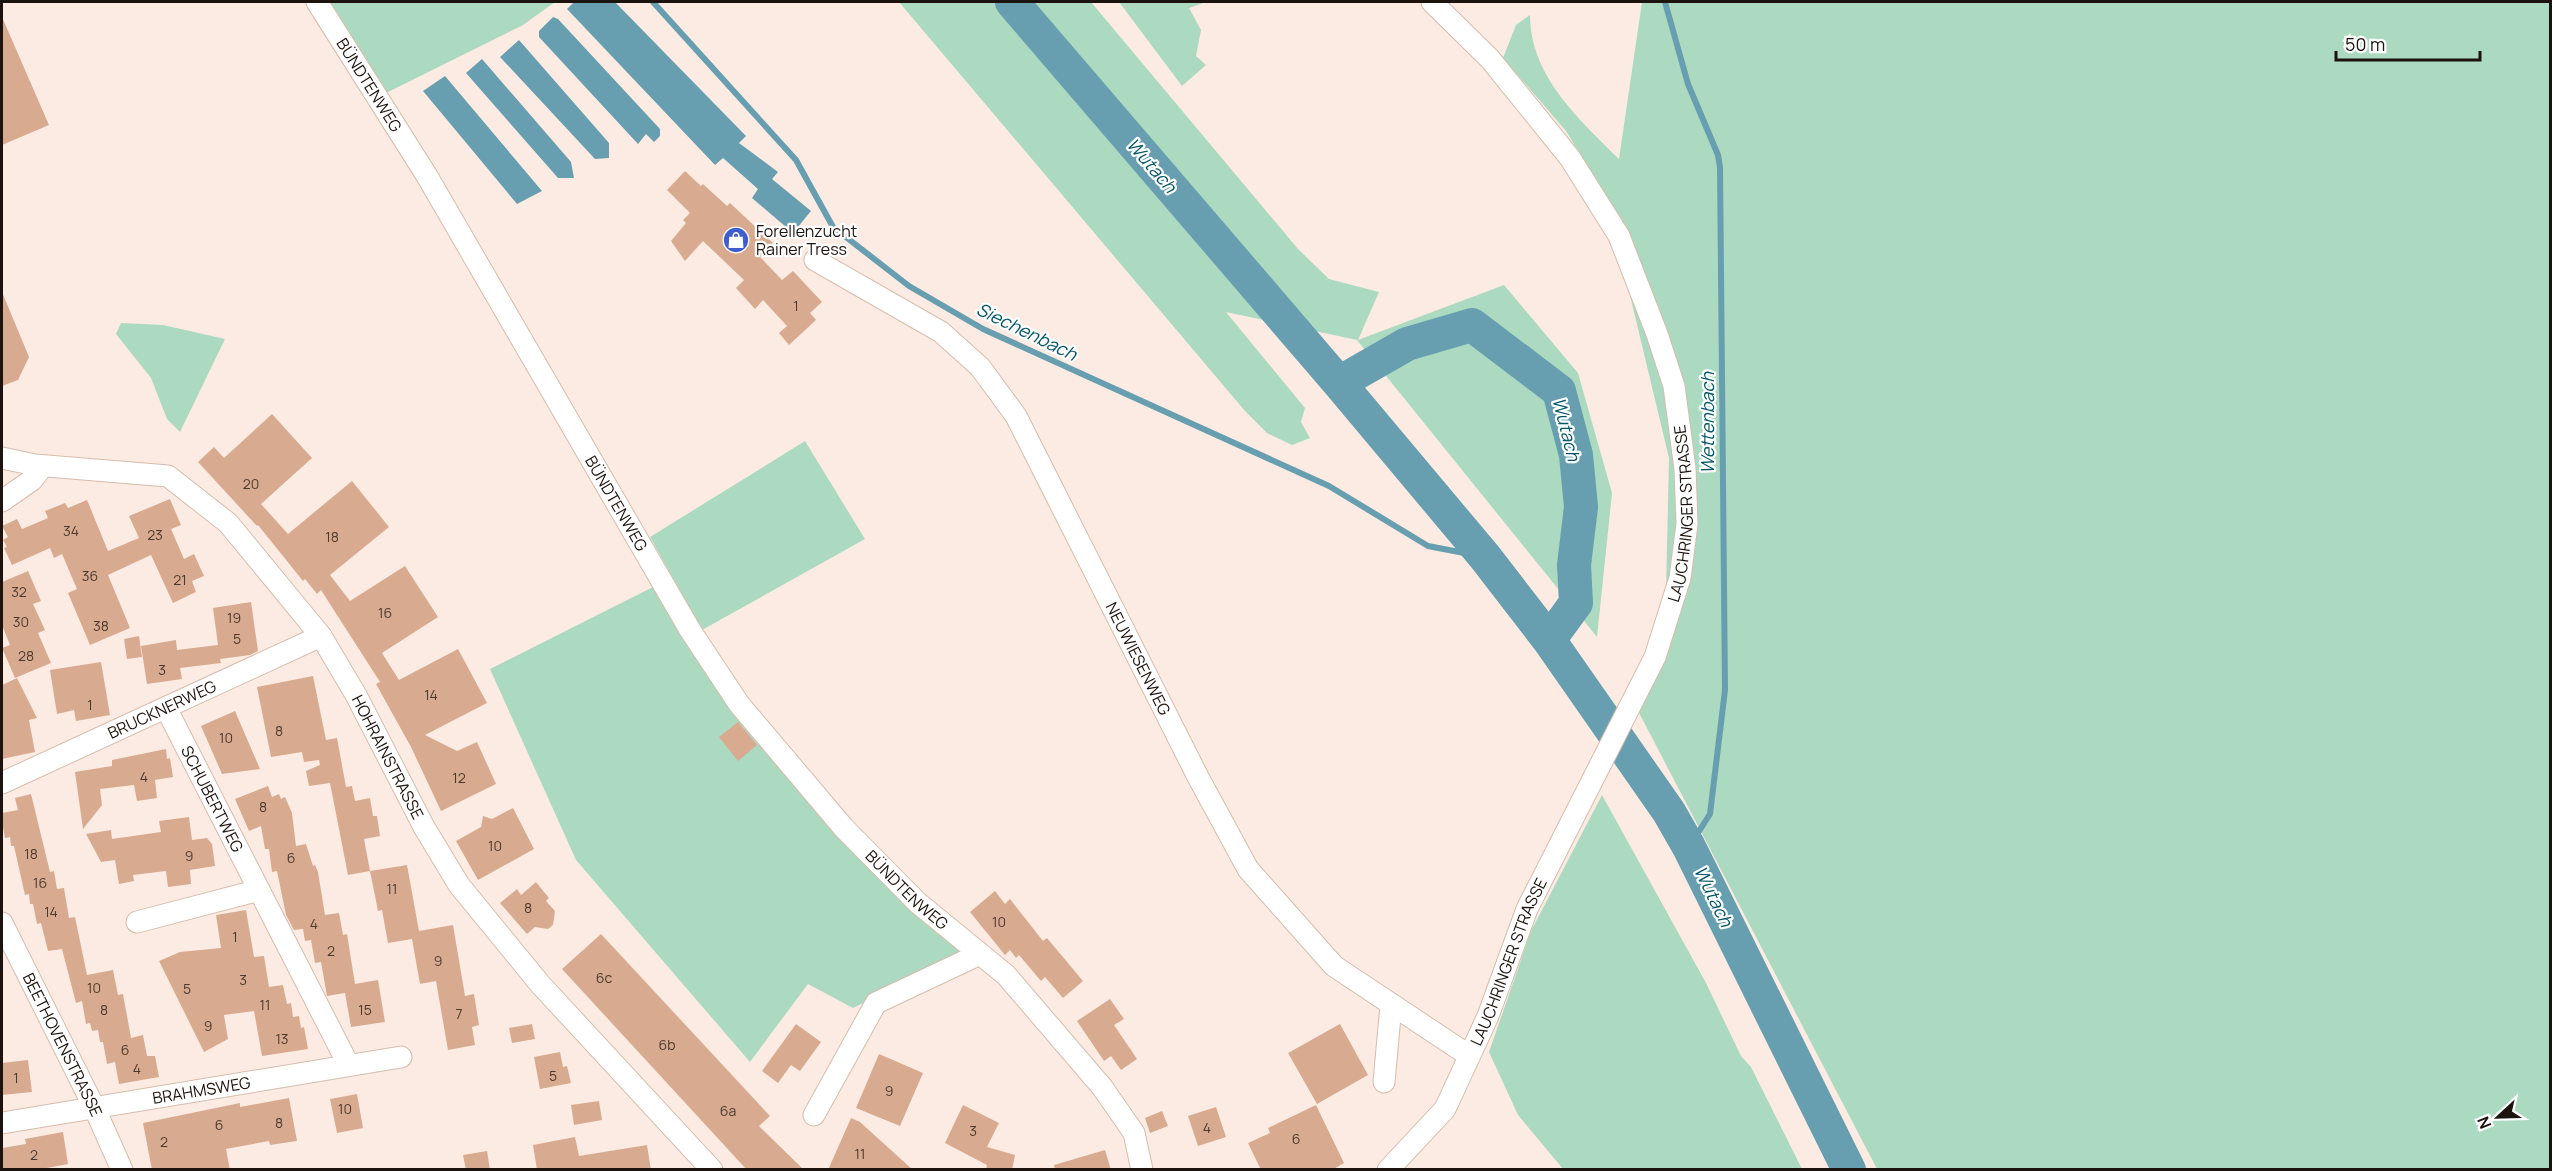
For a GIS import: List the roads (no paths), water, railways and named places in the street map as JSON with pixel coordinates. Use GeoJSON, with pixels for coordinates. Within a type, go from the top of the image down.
{"type":"FeatureCollection","features":[{"type":"Feature","properties":{"kind":"street","name":"BÜNDTENWEG"},"geometry":{"type":"LineString","coordinates":[[317,2],[427,176],[690,630],[739,704],[843,827],[918,903],[1006,975],[1102,1087],[1134,1133],[1142,1170]]}},
{"type":"Feature","properties":{"kind":"street","name":"LAUCHRINGER STRASSE"},"geometry":{"type":"LineString","coordinates":[[1388,1170],[1445,1109],[1468,1055],[1488,1017],[1527,909],[1642,683],[1669,618],[1680,578],[1687,524],[1685,469],[1674,386],[1657,334],[1619,236],[1576,168],[1490,59],[1432,2]]}},
{"type":"Feature","properties":{"kind":"street","name":"NEUWIESENWEG"},"geometry":{"type":"LineString","coordinates":[[815,261],[941,332],[980,368],[999,391],[1016,416],[1198,777],[1248,869],[1334,966],[1468,1055]]}},
{"type":"Feature","properties":{"kind":"street","name":"HOHRAINSTRASSE"},"geometry":{"type":"LineString","coordinates":[[2,458],[43,466],[168,476],[228,523],[321,636],[356,695],[424,827],[459,885],[540,984],[712,1170]]}},
{"type":"Feature","properties":{"kind":"street"},"geometry":{"type":"LineString","coordinates":[[2,501],[32,480],[43,466]]}},
{"type":"Feature","properties":{"kind":"street","name":"BRUCKNERWEG"},"geometry":{"type":"LineString","coordinates":[[2,783],[321,636]]}},
{"type":"Feature","properties":{"kind":"street","name":"SCHUBERTWEG"},"geometry":{"type":"LineString","coordinates":[[166,708],[348,1064]]}},
{"type":"Feature","properties":{"kind":"street"},"geometry":{"type":"LineString","coordinates":[[137,922],[259,890]]}},
{"type":"Feature","properties":{"kind":"street","name":"BEETHOVENSTRASSE"},"geometry":{"type":"LineString","coordinates":[[2,923],[94,1107],[122,1170]]}},
{"type":"Feature","properties":{"kind":"street"},"geometry":{"type":"LineString","coordinates":[[814,1115],[876,1003],[980,954]]}},
{"type":"Feature","properties":{"kind":"street"},"geometry":{"type":"LineString","coordinates":[[1384,1082],[1391,1005]]}},
{"type":"Feature","properties":{"kind":"street","name":"BRAHMSWEG"},"geometry":{"type":"LineString","coordinates":[[2,1123],[401,1057]]}},
{"type":"Feature","properties":{"kind":"water"},"geometry":{"type":"Polygon","coordinates":[[[574,2],[615,2],[746,136],[739,143],[778,172],[772,179],[811,211],[793,233],[752,198],[758,189],[723,158],[715,165],[567,9],[574,2]]]}},
{"type":"Feature","properties":{"kind":"water"},"geometry":{"type":"Polygon","coordinates":[[[553,17],[558,19],[660,129],[660,136],[654,142],[646,134],[638,144],[539,37],[539,31],[553,17]]]}},
{"type":"Feature","properties":{"kind":"water"},"geometry":{"type":"Polygon","coordinates":[[[519,40],[609,143],[609,158],[595,159],[500,57],[519,40]]]}},
{"type":"Feature","properties":{"kind":"water"},"geometry":{"type":"Polygon","coordinates":[[[482,59],[571,162],[574,178],[558,178],[466,73],[482,59]]]}},
{"type":"Feature","properties":{"kind":"water"},"geometry":{"type":"Polygon","coordinates":[[[445,76],[542,191],[517,204],[423,91],[445,76]]]}},
{"type":"Feature","properties":{"kind":"waterway","name":"Siechenbach"},"geometry":{"type":"LineString","coordinates":[[653,2],[796,160],[833,227],[909,286],[983,329],[1329,486],[1428,546],[1485,557]]}},
{"type":"Feature","properties":{"kind":"waterway","name":"Wutach"},"geometry":{"type":"LineString","coordinates":[[1012,2],[1339,383],[1485,557],[1549,640],[1669,812],[1689,847],[1849,1170]]}},
{"type":"Feature","properties":{"kind":"waterway","name":"Wettenbach"},"geometry":{"type":"LineString","coordinates":[[1665,2],[1688,84],[1718,155],[1720,167],[1725,690],[1710,814],[1689,847]]}},
{"type":"Feature","properties":{"kind":"waterway","name":"Wutach"},"geometry":{"type":"LineString","coordinates":[[1339,383],[1407,344],[1472,325],[1559,391],[1576,455],[1581,507],[1574,565],[1576,603],[1549,640]]}},
{"type":"Feature","properties":{"kind":"place","name":"Forellenzucht Rainer Tress"},"geometry":{"type":"Point","coordinates":[736,240]}}]}
